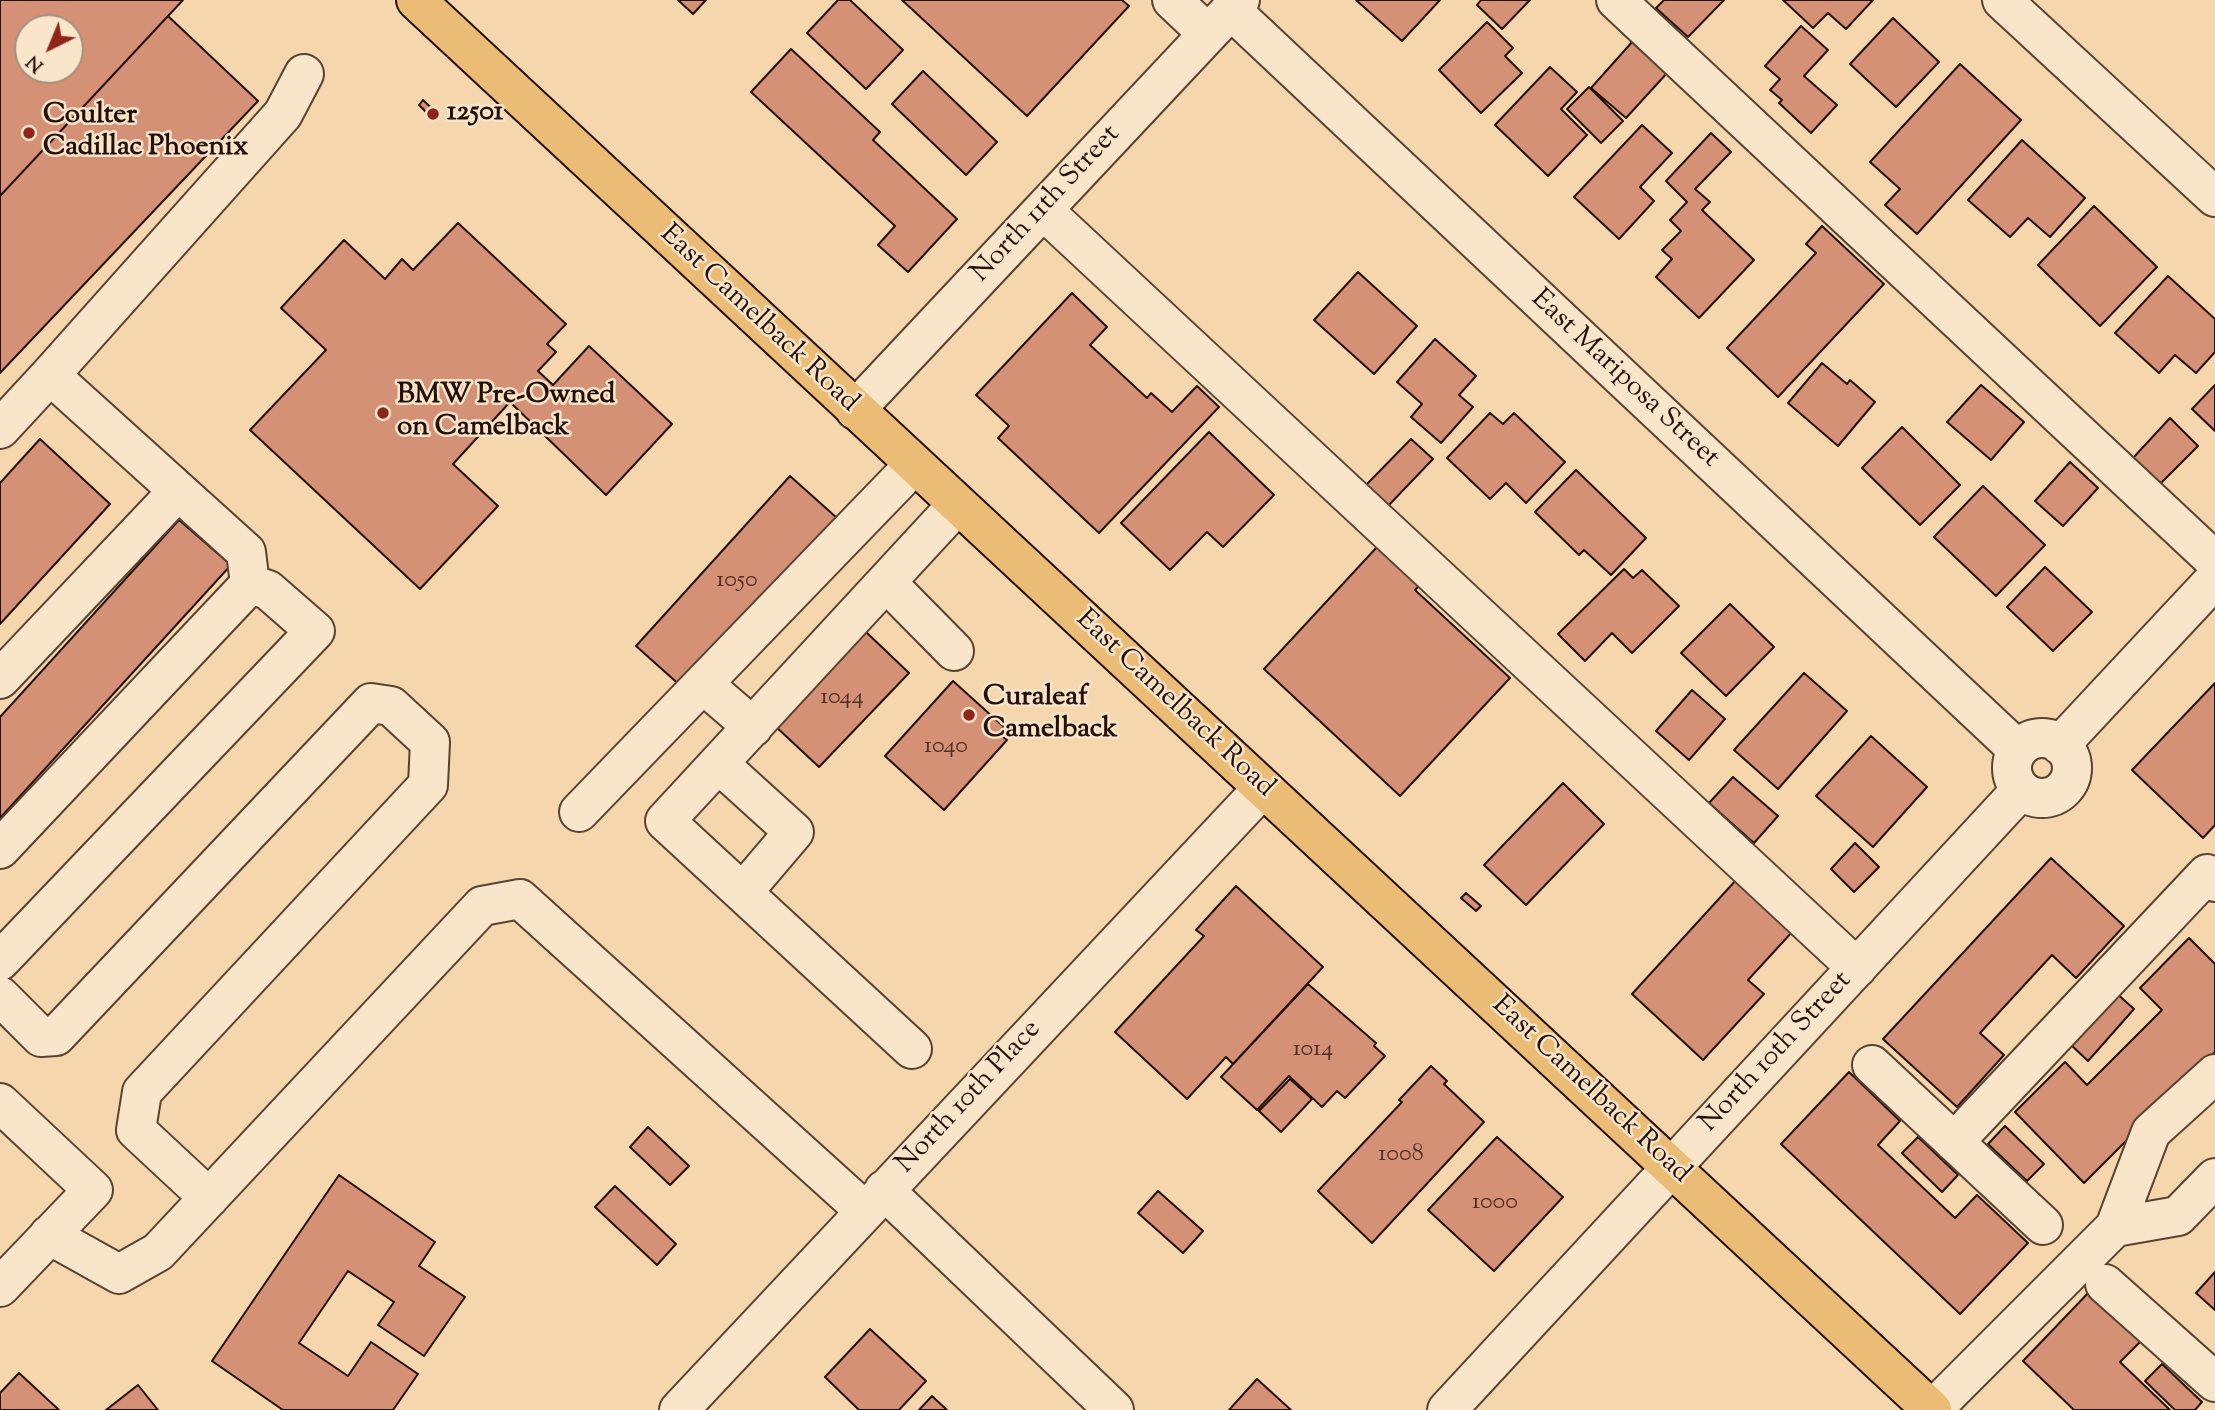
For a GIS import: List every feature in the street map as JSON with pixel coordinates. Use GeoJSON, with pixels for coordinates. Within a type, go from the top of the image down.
{"type":"FeatureCollection","features":[{"type":"Feature","properties":{"kind":"main road","name":"East Camelback Road"},"geometry":{"type":"LineString","coordinates":[[416,0],[1932,1410]]}},
{"type":"Feature","properties":{"kind":"street","name":"East Mariposa Street"},"geometry":{"type":"LineString","coordinates":[[1172,0],[1227,14],[2018,750]]}},
{"type":"Feature","properties":{"kind":"street"},"geometry":{"type":"LineString","coordinates":[[1616,0],[2215,561]]}},
{"type":"Feature","properties":{"kind":"street"},"geometry":{"type":"LineString","coordinates":[[2002,0],[2212,187]]}},
{"type":"Feature","properties":{"kind":"street","name":"North 11th Street"},"geometry":{"type":"LineString","coordinates":[[855,410],[1227,14]]}},
{"type":"Feature","properties":{"kind":"street"},"geometry":{"type":"LineString","coordinates":[[0,429],[283,114],[304,74]]}},
{"type":"Feature","properties":{"kind":"street"},"geometry":{"type":"LineString","coordinates":[[1043,210],[1857,968]]}},
{"type":"Feature","properties":{"kind":"street"},"geometry":{"type":"LineString","coordinates":[[50,375],[246,552],[250,584]]}},
{"type":"Feature","properties":{"kind":"street"},"geometry":{"type":"LineString","coordinates":[[579,812],[915,466]]}},
{"type":"Feature","properties":{"kind":"street"},"geometry":{"type":"LineString","coordinates":[[0,679],[178,491]]}},
{"type":"Feature","properties":{"kind":"street"},"geometry":{"type":"LineString","coordinates":[[912,1049],[664,821],[957,505]]}},
{"type":"Feature","properties":{"kind":"street"},"geometry":{"type":"LineString","coordinates":[[2060,745],[2215,579]]}},
{"type":"Feature","properties":{"kind":"street"},"geometry":{"type":"LineString","coordinates":[[887,582],[954,651]]}},
{"type":"Feature","properties":{"kind":"street"},"geometry":{"type":"LineString","coordinates":[[0,961],[315,631],[268,590],[250,584]]}},
{"type":"Feature","properties":{"kind":"street"},"geometry":{"type":"LineString","coordinates":[[0,849],[250,584]]}},
{"type":"Feature","properties":{"kind":"street"},"geometry":{"type":"LineString","coordinates":[[704,684],[752,727]]}},
{"type":"Feature","properties":{"kind":"street"},"geometry":{"type":"LineString","coordinates":[[0,996],[41,1037],[56,1036],[371,703],[391,706],[430,742],[428,785],[142,1092],[136,1130],[209,1198]]}},
{"type":"Feature","properties":{"kind":"street"},"geometry":{"type":"LineString","coordinates":[[2042,738],[2060,745],[2071,761],[2069,780],[2064,788],[2048,798],[2028,795],[2021,790],[2015,783],[2012,766],[2018,750],[2033,740],[2042,738]]}},
{"type":"Feature","properties":{"kind":"street"},"geometry":{"type":"LineString","coordinates":[[719,764],[794,832],[743,892]]}},
{"type":"Feature","properties":{"kind":"street","name":"North 10th Place"},"geometry":{"type":"LineString","coordinates":[[688,1407],[874,1201],[1263,788]]}},
{"type":"Feature","properties":{"kind":"street","name":"North 10th Street"},"geometry":{"type":"LineString","coordinates":[[1447,1410],[2021,790]]}},
{"type":"Feature","properties":{"kind":"street"},"geometry":{"type":"LineString","coordinates":[[1954,1142],[2212,873]]}},
{"type":"Feature","properties":{"kind":"street"},"geometry":{"type":"LineString","coordinates":[[49,1235],[119,1273],[158,1252],[482,906],[520,900],[874,1201],[1114,1410]]}},
{"type":"Feature","properties":{"kind":"street"},"geometry":{"type":"LineString","coordinates":[[1872,1065],[2043,1225]]}},
{"type":"Feature","properties":{"kind":"street"},"geometry":{"type":"LineString","coordinates":[[1932,1410],[2115,1227],[2151,1132],[2215,1074]]}},
{"type":"Feature","properties":{"kind":"street"},"geometry":{"type":"LineString","coordinates":[[0,1103],[93,1190],[0,1287]]}},
{"type":"Feature","properties":{"kind":"street"},"geometry":{"type":"LineString","coordinates":[[2115,1227],[2178,1216],[2215,1178]]}},
{"type":"Feature","properties":{"kind":"street"},"geometry":{"type":"LineString","coordinates":[[2105,1284],[2215,1382]]}},
{"type":"Feature","properties":{"kind":"building","name":"Coulter Cadillac Phoenix"},"geometry":{"type":"Polygon","coordinates":[[[0,0],[183,0],[0,196],[0,0]]]}},
{"type":"Feature","properties":{"kind":"building"},"geometry":{"type":"Polygon","coordinates":[[[678,0],[706,0],[693,14],[678,0]]]}},
{"type":"Feature","properties":{"kind":"building"},"geometry":{"type":"Polygon","coordinates":[[[838,0],[850,0],[903,50],[866,89],[807,33],[838,0]]]}},
{"type":"Feature","properties":{"kind":"building"},"geometry":{"type":"Polygon","coordinates":[[[902,0],[1122,0],[1129,6],[1027,116],[902,0]]]}},
{"type":"Feature","properties":{"kind":"building"},"geometry":{"type":"Polygon","coordinates":[[[1356,0],[1440,0],[1402,41],[1356,0]]]}},
{"type":"Feature","properties":{"kind":"building"},"geometry":{"type":"Polygon","coordinates":[[[1481,0],[1530,0],[1502,29],[1477,5],[1481,0]]]}},
{"type":"Feature","properties":{"kind":"building"},"geometry":{"type":"Polygon","coordinates":[[[1664,0],[1724,0],[1688,37],[1656,8],[1664,0]]]}},
{"type":"Feature","properties":{"kind":"building"},"geometry":{"type":"Polygon","coordinates":[[[1783,0],[1873,0],[1846,29],[1828,13],[1813,28],[1783,0]]]}},
{"type":"Feature","properties":{"kind":"building"},"geometry":{"type":"Polygon","coordinates":[[[168,16],[258,101],[0,373],[0,196],[168,16]]]}},
{"type":"Feature","properties":{"kind":"building"},"geometry":{"type":"Polygon","coordinates":[[[1893,18],[1939,62],[1896,107],[1850,64],[1893,18]]]}},
{"type":"Feature","properties":{"kind":"building"},"geometry":{"type":"Polygon","coordinates":[[[1487,22],[1513,48],[1505,56],[1522,73],[1481,113],[1439,70],[1487,22]]]}},
{"type":"Feature","properties":{"kind":"building"},"geometry":{"type":"Polygon","coordinates":[[[1801,26],[1828,50],[1804,76],[1837,105],[1811,133],[1779,103],[1782,100],[1770,90],[1780,79],[1765,66],[1801,26]]]}},
{"type":"Feature","properties":{"kind":"building"},"geometry":{"type":"Polygon","coordinates":[[[1633,41],[1668,72],[1626,118],[1591,88],[1633,41]]]}},
{"type":"Feature","properties":{"kind":"building"},"geometry":{"type":"Polygon","coordinates":[[[791,49],[880,132],[873,140],[957,219],[908,272],[878,245],[895,226],[751,92],[791,49]]]}},
{"type":"Feature","properties":{"kind":"building"},"geometry":{"type":"Polygon","coordinates":[[[1960,64],[2021,120],[1917,234],[1885,205],[1900,189],[1870,162],[1960,64]]]}},
{"type":"Feature","properties":{"kind":"building"},"geometry":{"type":"Polygon","coordinates":[[[1550,67],[1577,92],[1561,109],[1587,135],[1548,176],[1495,125],[1550,67]]]}},
{"type":"Feature","properties":{"kind":"building"},"geometry":{"type":"Polygon","coordinates":[[[923,71],[997,142],[966,175],[892,104],[923,71]]]}},
{"type":"Feature","properties":{"kind":"building"},"geometry":{"type":"Polygon","coordinates":[[[1589,87],[1623,121],[1601,143],[1567,109],[1589,87]]]}},
{"type":"Feature","properties":{"kind":"building"},"geometry":{"type":"Polygon","coordinates":[[[423,100],[439,115],[434,120],[419,105],[423,100]]]}},
{"type":"Feature","properties":{"kind":"building"},"geometry":{"type":"Polygon","coordinates":[[[1642,125],[1672,153],[1640,187],[1654,201],[1619,239],[1574,197],[1642,125]]]}},
{"type":"Feature","properties":{"kind":"building"},"geometry":{"type":"Polygon","coordinates":[[[1711,133],[1731,152],[1695,189],[1710,202],[1702,210],[1754,260],[1699,318],[1656,277],[1672,259],[1662,250],[1681,231],[1670,220],[1687,202],[1666,181],[1711,133]]]}},
{"type":"Feature","properties":{"kind":"building"},"geometry":{"type":"Polygon","coordinates":[[[2022,140],[2085,198],[2050,237],[2028,218],[2010,237],[1968,200],[2022,140]]]}},
{"type":"Feature","properties":{"kind":"building"},"geometry":{"type":"Polygon","coordinates":[[[2094,206],[2157,267],[2100,326],[2038,265],[2094,206]]]}},
{"type":"Feature","properties":{"kind":"building","name":"BMW Pre-Owned on Camelback"},"geometry":{"type":"Polygon","coordinates":[[[458,223],[566,324],[547,344],[556,352],[538,371],[553,385],[589,346],[672,424],[606,495],[510,402],[453,464],[498,506],[420,589],[250,430],[326,350],[281,308],[344,240],[385,279],[402,259],[413,270],[458,223]]]}},
{"type":"Feature","properties":{"kind":"building"},"geometry":{"type":"Polygon","coordinates":[[[1822,226],[1884,284],[1778,397],[1727,348],[1816,253],[1806,244],[1822,226]]]}},
{"type":"Feature","properties":{"kind":"building"},"geometry":{"type":"Polygon","coordinates":[[[1358,272],[1417,326],[1374,374],[1314,320],[1358,272]]]}},
{"type":"Feature","properties":{"kind":"building"},"geometry":{"type":"Polygon","coordinates":[[[2168,276],[2215,319],[2215,352],[2196,373],[2175,355],[2159,373],[2115,333],[2168,276]]]}},
{"type":"Feature","properties":{"kind":"building"},"geometry":{"type":"Polygon","coordinates":[[[1072,293],[1107,327],[1090,345],[1147,398],[1151,393],[1172,412],[1197,386],[1219,407],[1099,533],[998,438],[1009,426],[976,395],[1072,293]]]}},
{"type":"Feature","properties":{"kind":"building"},"geometry":{"type":"Polygon","coordinates":[[[1435,339],[1476,376],[1459,395],[1473,407],[1441,443],[1411,417],[1422,404],[1397,382],[1435,339]]]}},
{"type":"Feature","properties":{"kind":"building"},"geometry":{"type":"Polygon","coordinates":[[[1822,363],[1847,384],[1850,380],[1875,402],[1838,446],[1788,403],[1822,363]]]}},
{"type":"Feature","properties":{"kind":"building"},"geometry":{"type":"Polygon","coordinates":[[[1981,385],[2024,422],[1991,460],[1947,422],[1981,385]]]}},
{"type":"Feature","properties":{"kind":"building"},"geometry":{"type":"Polygon","coordinates":[[[2215,385],[2215,431],[2192,409],[2215,385]]]}},
{"type":"Feature","properties":{"kind":"building"},"geometry":{"type":"Polygon","coordinates":[[[1490,413],[1503,424],[1514,413],[1565,462],[1526,503],[1506,483],[1490,499],[1447,458],[1490,413]]]}},
{"type":"Feature","properties":{"kind":"building"},"geometry":{"type":"Polygon","coordinates":[[[2170,418],[2198,446],[2160,484],[2133,458],[2170,418]]]}},
{"type":"Feature","properties":{"kind":"building"},"geometry":{"type":"Polygon","coordinates":[[[1902,427],[1960,485],[1920,525],[1862,468],[1902,427]]]}},
{"type":"Feature","properties":{"kind":"building"},"geometry":{"type":"Polygon","coordinates":[[[1209,432],[1274,495],[1223,547],[1207,532],[1170,570],[1121,523],[1209,432]]]}},
{"type":"Feature","properties":{"kind":"building"},"geometry":{"type":"Polygon","coordinates":[[[40,439],[110,504],[0,624],[0,483],[40,439]]]}},
{"type":"Feature","properties":{"kind":"building"},"geometry":{"type":"Polygon","coordinates":[[[1411,439],[1433,459],[1388,506],[1366,485],[1411,439]]]}},
{"type":"Feature","properties":{"kind":"building"},"geometry":{"type":"Polygon","coordinates":[[[2070,462],[2098,488],[2063,526],[2035,501],[2070,462]]]}},
{"type":"Feature","properties":{"kind":"building"},"geometry":{"type":"Polygon","coordinates":[[[1576,470],[1646,538],[1611,575],[1584,550],[1579,555],[1535,512],[1576,470]]]}},
{"type":"Feature","properties":{"kind":"building"},"geometry":{"type":"Polygon","coordinates":[[[790,476],[837,518],[683,688],[636,646],[790,476]]]}},
{"type":"Feature","properties":{"kind":"building"},"geometry":{"type":"Polygon","coordinates":[[[1983,486],[2045,545],[1996,596],[1934,537],[1983,486]]]}},
{"type":"Feature","properties":{"kind":"building"},"geometry":{"type":"Polygon","coordinates":[[[179,520],[231,565],[0,818],[0,717],[179,520]]]}},
{"type":"Feature","properties":{"kind":"building"},"geometry":{"type":"Polygon","coordinates":[[[1377,547],[1419,586],[1415,590],[1510,678],[1400,796],[1264,669],[1377,547]]]}},
{"type":"Feature","properties":{"kind":"building"},"geometry":{"type":"Polygon","coordinates":[[[2045,567],[2092,612],[2053,651],[2007,607],[2045,567]]]}},
{"type":"Feature","properties":{"kind":"building"},"geometry":{"type":"Polygon","coordinates":[[[1624,569],[1633,578],[1642,570],[1679,606],[1632,653],[1612,633],[1585,661],[1558,634],[1624,569]]]}},
{"type":"Feature","properties":{"kind":"building"},"geometry":{"type":"Polygon","coordinates":[[[1730,604],[1774,647],[1726,696],[1681,653],[1730,604]]]}},
{"type":"Feature","properties":{"kind":"building"},"geometry":{"type":"Polygon","coordinates":[[[865,631],[909,673],[819,767],[774,725],[865,631]]]}},
{"type":"Feature","properties":{"kind":"building"},"geometry":{"type":"Polygon","coordinates":[[[1804,673],[1847,711],[1778,789],[1734,750],[1804,673]]]}},
{"type":"Feature","properties":{"kind":"building"},"geometry":{"type":"Polygon","coordinates":[[[953,681],[1004,727],[998,733],[1007,740],[944,810],[885,756],[953,681]]]}},
{"type":"Feature","properties":{"kind":"building"},"geometry":{"type":"Polygon","coordinates":[[[2215,683],[2215,825],[2203,838],[2132,770],[2215,683]]]}},
{"type":"Feature","properties":{"kind":"building"},"geometry":{"type":"Polygon","coordinates":[[[1692,690],[1725,719],[1689,760],[1656,731],[1692,690]]]}},
{"type":"Feature","properties":{"kind":"building"},"geometry":{"type":"Polygon","coordinates":[[[1871,736],[1927,787],[1873,847],[1816,796],[1871,736]]]}},
{"type":"Feature","properties":{"kind":"building"},"geometry":{"type":"Polygon","coordinates":[[[1733,777],[1778,816],[1754,843],[1709,803],[1733,777]]]}},
{"type":"Feature","properties":{"kind":"building"},"geometry":{"type":"Polygon","coordinates":[[[1563,783],[1604,824],[1526,905],[1484,865],[1563,783]]]}},
{"type":"Feature","properties":{"kind":"building"},"geometry":{"type":"Polygon","coordinates":[[[1855,843],[1879,867],[1854,892],[1831,869],[1855,843]]]}},
{"type":"Feature","properties":{"kind":"building"},"geometry":{"type":"Polygon","coordinates":[[[2051,858],[2124,926],[2076,978],[2052,955],[1980,1033],[2004,1055],[1957,1107],[1883,1039],[2051,858]]]}},
{"type":"Feature","properties":{"kind":"building"},"geometry":{"type":"Polygon","coordinates":[[[1737,879],[1793,931],[1748,980],[1764,994],[1703,1060],[1632,994],[1737,879]]]}},
{"type":"Feature","properties":{"kind":"building"},"geometry":{"type":"Polygon","coordinates":[[[1236,886],[1323,967],[1233,1064],[1226,1057],[1187,1099],[1115,1032],[1204,936],[1196,930],[1236,886]]]}},
{"type":"Feature","properties":{"kind":"building"},"geometry":{"type":"Polygon","coordinates":[[[1466,893],[1481,906],[1476,911],[1461,898],[1466,893]]]}},
{"type":"Feature","properties":{"kind":"building"},"geometry":{"type":"Polygon","coordinates":[[[2189,938],[2215,964],[2215,1052],[2084,1183],[2015,1112],[2065,1062],[2087,1085],[2162,1010],[2140,988],[2189,938]]]}},
{"type":"Feature","properties":{"kind":"building"},"geometry":{"type":"Polygon","coordinates":[[[1308,984],[1376,1043],[1374,1046],[1385,1056],[1345,1098],[1337,1091],[1322,1107],[1289,1076],[1257,1110],[1221,1077],[1308,984]]]}},
{"type":"Feature","properties":{"kind":"building"},"geometry":{"type":"Polygon","coordinates":[[[2115,992],[2134,1009],[2088,1061],[2069,1043],[2115,992]]]}},
{"type":"Feature","properties":{"kind":"building"},"geometry":{"type":"Polygon","coordinates":[[[1431,1066],[1447,1081],[1444,1084],[1484,1122],[1372,1243],[1318,1191],[1402,1102],[1399,1100],[1431,1066]]]}},
{"type":"Feature","properties":{"kind":"building"},"geometry":{"type":"Polygon","coordinates":[[[1849,1072],[1900,1121],[1878,1145],[1955,1218],[1977,1195],[2028,1243],[1960,1314],[1781,1144],[1849,1072]]]}},
{"type":"Feature","properties":{"kind":"building"},"geometry":{"type":"Polygon","coordinates":[[[1290,1079],[1312,1099],[1281,1132],[1259,1111],[1290,1079]]]}},
{"type":"Feature","properties":{"kind":"building"},"geometry":{"type":"Polygon","coordinates":[[[2005,1126],[2044,1164],[2027,1181],[1988,1144],[2005,1126]]]}},
{"type":"Feature","properties":{"kind":"building"},"geometry":{"type":"Polygon","coordinates":[[[648,1127],[689,1166],[670,1185],[630,1147],[648,1127]]]}},
{"type":"Feature","properties":{"kind":"building"},"geometry":{"type":"Polygon","coordinates":[[[1497,1137],[1563,1197],[1494,1271],[1428,1210],[1497,1137]]]}},
{"type":"Feature","properties":{"kind":"building"},"geometry":{"type":"Polygon","coordinates":[[[1918,1137],[1958,1175],[1942,1192],[1902,1153],[1918,1137]]]}},
{"type":"Feature","properties":{"kind":"building"},"geometry":{"type":"Polygon","coordinates":[[[339,1175],[435,1242],[419,1266],[465,1297],[424,1356],[378,1325],[394,1302],[348,1271],[299,1343],[348,1376],[371,1342],[418,1374],[393,1410],[283,1410],[212,1361],[339,1175]]]}},
{"type":"Feature","properties":{"kind":"building"},"geometry":{"type":"Polygon","coordinates":[[[615,1186],[676,1244],[657,1265],[595,1207],[615,1186]]]}},
{"type":"Feature","properties":{"kind":"building"},"geometry":{"type":"Polygon","coordinates":[[[1158,1191],[1203,1231],[1183,1253],[1138,1213],[1158,1191]]]}},
{"type":"Feature","properties":{"kind":"building"},"geometry":{"type":"Polygon","coordinates":[[[2215,1272],[2215,1310],[2196,1293],[2215,1272]]]}},
{"type":"Feature","properties":{"kind":"building"},"geometry":{"type":"Polygon","coordinates":[[[2091,1290],[2143,1339],[2120,1362],[2170,1410],[2074,1410],[2023,1361],[2091,1290]]]}},
{"type":"Feature","properties":{"kind":"building"},"geometry":{"type":"Polygon","coordinates":[[[870,1329],[926,1381],[899,1410],[859,1410],[825,1377],[870,1329]]]}},
{"type":"Feature","properties":{"kind":"building"},"geometry":{"type":"Polygon","coordinates":[[[2162,1364],[2202,1402],[2195,1410],[2175,1410],[2145,1381],[2162,1364]]]}},
{"type":"Feature","properties":{"kind":"building"},"geometry":{"type":"Polygon","coordinates":[[[19,1373],[59,1410],[0,1410],[0,1393],[19,1373]]]}},
{"type":"Feature","properties":{"kind":"building"},"geometry":{"type":"Polygon","coordinates":[[[1257,1379],[1291,1410],[1229,1410],[1257,1379]]]}},
{"type":"Feature","properties":{"kind":"building"},"geometry":{"type":"Polygon","coordinates":[[[138,1385],[158,1410],[106,1410],[138,1385]]]}},
{"type":"Feature","properties":{"kind":"building"},"geometry":{"type":"Polygon","coordinates":[[[932,1396],[947,1410],[919,1410],[932,1396]]]}},
{"type":"Feature","properties":{"kind":"place","name":"12501"},"geometry":{"type":"Point","coordinates":[433,114]}},
{"type":"Feature","properties":{"kind":"place","name":"Coulter Cadillac Phoenix"},"geometry":{"type":"Point","coordinates":[29,133]}},
{"type":"Feature","properties":{"kind":"place","name":"BMW Pre-Owned on Camelback"},"geometry":{"type":"Point","coordinates":[383,413]}},
{"type":"Feature","properties":{"kind":"place","name":"Curaleaf Camelback"},"geometry":{"type":"Point","coordinates":[969,715]}}]}
